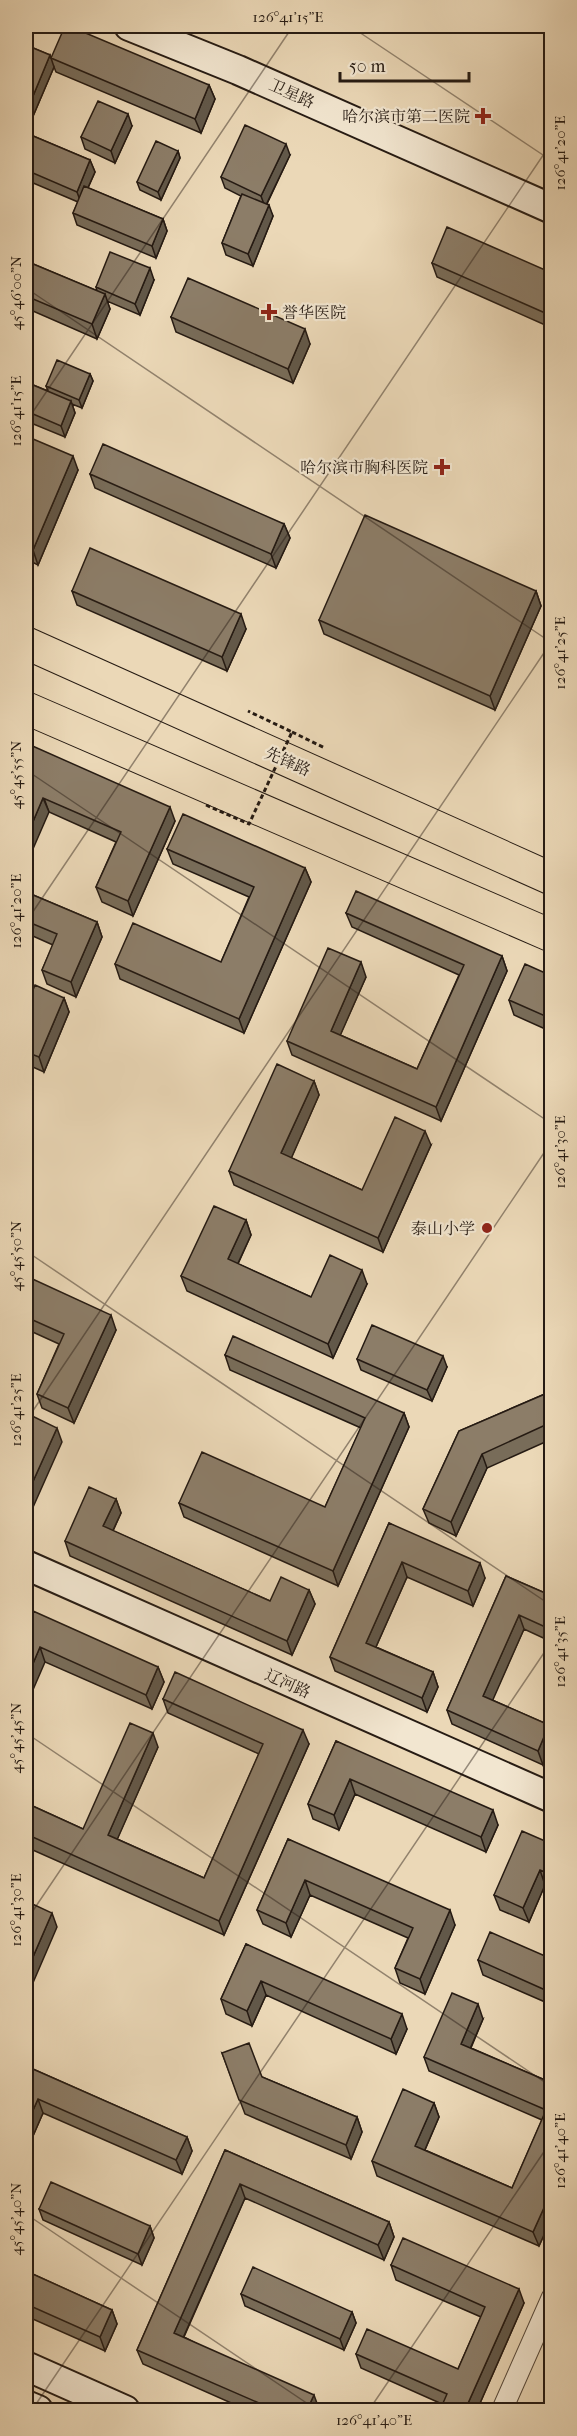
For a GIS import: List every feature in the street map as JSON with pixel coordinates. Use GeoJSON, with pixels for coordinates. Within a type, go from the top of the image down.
{"type":"FeatureCollection","features":[{"type":"Feature","properties":{"kind":"main road","name":"卫星路"},"geometry":{"type":"LineString","coordinates":[[129,26],[238,70],[552,209]]}},
{"type":"Feature","properties":{"kind":"main road","name":"先锋路"},"geometry":{"type":"LineString","coordinates":[[26,643],[552,879]]}},
{"type":"Feature","properties":{"kind":"main road"},"geometry":{"type":"LineString","coordinates":[[26,708],[552,936]]}},
{"type":"Feature","properties":{"kind":"main road","name":"辽河路"},"geometry":{"type":"LineString","coordinates":[[26,1566],[552,1798]]}},
{"type":"Feature","properties":{"kind":"main road","name":"辽河路"},"geometry":{"type":"LineString","coordinates":[[26,1580],[552,1812]]}},
{"type":"Feature","properties":{"kind":"main road"},"geometry":{"type":"LineString","coordinates":[[26,2366],[125,2410]]}},
{"type":"Feature","properties":{"kind":"main road"},"geometry":{"type":"LineString","coordinates":[[26,2405],[38,2410]]}},
{"type":"Feature","properties":{"kind":"street"},"geometry":{"type":"LineString","coordinates":[[502,2410],[552,2296]]}},
{"type":"Feature","properties":{"kind":"path"},"geometry":{"type":"LineString","coordinates":[[248,711],[325,748]]}},
{"type":"Feature","properties":{"kind":"path"},"geometry":{"type":"LineString","coordinates":[[206,805],[249,824],[292,732]]}},
{"type":"Feature","properties":{"kind":"building"},"geometry":{"type":"Polygon","coordinates":[[[65,26],[209,85],[195,119],[51,58],[65,26]]]}},
{"type":"Feature","properties":{"kind":"building"},"geometry":{"type":"Polygon","coordinates":[[[26,45],[50,55],[26,113],[26,45]]]}},
{"type":"Feature","properties":{"kind":"building"},"geometry":{"type":"Polygon","coordinates":[[[98,101],[128,114],[111,151],[81,137],[98,101]]]}},
{"type":"Feature","properties":{"kind":"building"},"geometry":{"type":"Polygon","coordinates":[[[245,125],[286,144],[261,196],[221,177],[245,125]]]}},
{"type":"Feature","properties":{"kind":"building"},"geometry":{"type":"Polygon","coordinates":[[[26,133],[90,160],[77,192],[26,170],[26,133]]]}},
{"type":"Feature","properties":{"kind":"building"},"geometry":{"type":"Polygon","coordinates":[[[156,141],[178,151],[158,192],[137,182],[156,141]]]}},
{"type":"Feature","properties":{"kind":"building"},"geometry":{"type":"Polygon","coordinates":[[[84,186],[163,219],[152,246],[73,213],[84,186]]]}},
{"type":"Feature","properties":{"kind":"building"},"geometry":{"type":"Polygon","coordinates":[[[242,194],[269,205],[248,254],[222,243],[242,194]]]}},
{"type":"Feature","properties":{"kind":"building"},"geometry":{"type":"Polygon","coordinates":[[[447,227],[552,273],[552,316],[432,263],[447,227]]]}},
{"type":"Feature","properties":{"kind":"building"},"geometry":{"type":"Polygon","coordinates":[[[110,252],[150,268],[135,304],[96,287],[110,252]]]}},
{"type":"Feature","properties":{"kind":"building"},"geometry":{"type":"Polygon","coordinates":[[[26,261],[105,294],[92,324],[26,296],[26,261]]]}},
{"type":"Feature","properties":{"kind":"building"},"geometry":{"type":"Polygon","coordinates":[[[188,278],[305,329],[288,369],[171,317],[188,278]]]}},
{"type":"Feature","properties":{"kind":"building"},"geometry":{"type":"Polygon","coordinates":[[[57,360],[90,374],[79,400],[46,386],[57,360]]]}},
{"type":"Feature","properties":{"kind":"building"},"geometry":{"type":"Polygon","coordinates":[[[26,382],[71,401],[61,426],[26,411],[26,382]]]}},
{"type":"Feature","properties":{"kind":"building"},"geometry":{"type":"Polygon","coordinates":[[[26,436],[73,456],[33,550],[26,547],[26,436]]]}},
{"type":"Feature","properties":{"kind":"building"},"geometry":{"type":"Polygon","coordinates":[[[103,444],[284,524],[271,554],[90,474],[103,444]]]}},
{"type":"Feature","properties":{"kind":"building"},"geometry":{"type":"Polygon","coordinates":[[[365,515],[536,591],[490,696],[319,620],[365,515]]]}},
{"type":"Feature","properties":{"kind":"building"},"geometry":{"type":"Polygon","coordinates":[[[90,548],[241,614],[222,657],[72,591],[90,548]]]}},
{"type":"Feature","properties":{"kind":"building"},"geometry":{"type":"Polygon","coordinates":[[[28,744],[170,807],[128,901],[96,887],[121,832],[43,798],[26,838],[26,748],[28,744]]]}},
{"type":"Feature","properties":{"kind":"building"},"geometry":{"type":"Polygon","coordinates":[[[183,814],[305,868],[239,1019],[115,964],[133,923],[221,962],[254,887],[167,849],[183,814]]]}},
{"type":"Feature","properties":{"kind":"building"},"geometry":{"type":"Polygon","coordinates":[[[356,891],[502,956],[436,1107],[287,1041],[328,948],[361,962],[331,1031],[417,1069],[464,965],[346,913],[356,891]]]}},
{"type":"Feature","properties":{"kind":"building"},"geometry":{"type":"Polygon","coordinates":[[[26,892],[97,922],[71,982],[42,970],[57,934],[26,921],[26,892]]]}},
{"type":"Feature","properties":{"kind":"building"},"geometry":{"type":"Polygon","coordinates":[[[525,964],[552,976],[552,1019],[509,1000],[525,964]]]}},
{"type":"Feature","properties":{"kind":"building"},"geometry":{"type":"Polygon","coordinates":[[[35,985],[64,998],[39,1057],[26,1052],[26,1007],[35,985]]]}},
{"type":"Feature","properties":{"kind":"building"},"geometry":{"type":"Polygon","coordinates":[[[277,1064],[314,1081],[281,1153],[362,1190],[395,1117],[425,1131],[378,1238],[229,1171],[277,1064]]]}},
{"type":"Feature","properties":{"kind":"building"},"geometry":{"type":"Polygon","coordinates":[[[214,1206],[246,1220],[228,1259],[311,1297],[330,1255],[362,1270],[328,1344],[181,1276],[214,1206]]]}},
{"type":"Feature","properties":{"kind":"building"},"geometry":{"type":"Polygon","coordinates":[[[26,1276],[111,1315],[68,1408],[37,1394],[64,1334],[26,1317],[26,1276]]]}},
{"type":"Feature","properties":{"kind":"building"},"geometry":{"type":"Polygon","coordinates":[[[372,1325],[443,1356],[427,1390],[357,1359],[372,1325]]]}},
{"type":"Feature","properties":{"kind":"building"},"geometry":{"type":"Polygon","coordinates":[[[233,1336],[404,1413],[333,1571],[179,1503],[202,1452],[325,1507],[365,1418],[225,1355],[233,1336]]]}},
{"type":"Feature","properties":{"kind":"building"},"geometry":{"type":"Polygon","coordinates":[[[552,1391],[552,1422],[482,1454],[451,1522],[423,1509],[459,1431],[552,1391]]]}},
{"type":"Feature","properties":{"kind":"building"},"geometry":{"type":"Polygon","coordinates":[[[26,1413],[57,1428],[26,1497],[26,1413]]]}},
{"type":"Feature","properties":{"kind":"building"},"geometry":{"type":"Polygon","coordinates":[[[89,1487],[116,1499],[103,1526],[270,1601],[281,1577],[309,1590],[287,1641],[65,1541],[89,1487]]]}},
{"type":"Feature","properties":{"kind":"building"},"geometry":{"type":"Polygon","coordinates":[[[389,1523],[480,1563],[468,1591],[402,1562],[366,1643],[433,1672],[422,1698],[330,1657],[389,1523]]]}},
{"type":"Feature","properties":{"kind":"building"},"geometry":{"type":"Polygon","coordinates":[[[506,1576],[552,1596],[552,1630],[519,1615],[483,1696],[549,1725],[538,1751],[447,1710],[506,1576]]]}},
{"type":"Feature","properties":{"kind":"building"},"geometry":{"type":"Polygon","coordinates":[[[33,1611],[158,1667],[146,1695],[40,1647],[26,1680],[26,1629],[33,1611]]]}},
{"type":"Feature","properties":{"kind":"building"},"geometry":{"type":"Polygon","coordinates":[[[175,1672],[303,1730],[219,1921],[26,1834],[26,1803],[83,1829],[130,1723],[153,1733],[108,1835],[204,1878],[263,1744],[163,1699],[175,1672]]]}},
{"type":"Feature","properties":{"kind":"building"},"geometry":{"type":"Polygon","coordinates":[[[336,1741],[493,1810],[481,1837],[350,1779],[334,1815],[308,1804],[336,1741]]]}},
{"type":"Feature","properties":{"kind":"building"},"geometry":{"type":"Polygon","coordinates":[[[522,1831],[552,1844],[552,1875],[540,1870],[523,1908],[494,1895],[522,1831]]]}},
{"type":"Feature","properties":{"kind":"building"},"geometry":{"type":"Polygon","coordinates":[[[288,1839],[450,1910],[420,1979],[395,1968],[413,1928],[305,1880],[286,1923],[257,1910],[288,1839]]]}},
{"type":"Feature","properties":{"kind":"building"},"geometry":{"type":"Polygon","coordinates":[[[26,1901],[52,1913],[26,1973],[26,1901]]]}},
{"type":"Feature","properties":{"kind":"building"},"geometry":{"type":"Polygon","coordinates":[[[490,1932],[552,1959],[552,1993],[478,1960],[490,1932]]]}},
{"type":"Feature","properties":{"kind":"building"},"geometry":{"type":"Polygon","coordinates":[[[246,1944],[402,2014],[391,2039],[261,1981],[247,2011],[221,1999],[246,1944]]]}},
{"type":"Feature","properties":{"kind":"building"},"geometry":{"type":"Polygon","coordinates":[[[452,1993],[478,2004],[461,2044],[552,2083],[552,2190],[533,2232],[372,2161],[403,2089],[434,2103],[415,2146],[512,2188],[546,2110],[424,2057],[452,1993]]]}},
{"type":"Feature","properties":{"kind":"building"},"geometry":{"type":"Polygon","coordinates":[[[249,2043],[262,2077],[357,2117],[346,2145],[239,2100],[222,2053],[249,2043]]]}},
{"type":"Feature","properties":{"kind":"building"},"geometry":{"type":"Polygon","coordinates":[[[26,2066],[187,2137],[176,2160],[38,2099],[26,2126],[26,2066]]]}},
{"type":"Feature","properties":{"kind":"building"},"geometry":{"type":"Polygon","coordinates":[[[225,2150],[389,2222],[378,2245],[240,2184],[174,2333],[314,2395],[307,2410],[275,2410],[137,2350],[225,2150]]]}},
{"type":"Feature","properties":{"kind":"building"},"geometry":{"type":"Polygon","coordinates":[[[51,2182],[150,2226],[138,2254],[39,2209],[51,2182]]]}},
{"type":"Feature","properties":{"kind":"building"},"geometry":{"type":"Polygon","coordinates":[[[403,2238],[519,2289],[465,2410],[440,2410],[447,2394],[356,2354],[367,2329],[458,2369],[485,2307],[391,2265],[403,2238]]]}},
{"type":"Feature","properties":{"kind":"building"},"geometry":{"type":"Polygon","coordinates":[[[253,2267],[352,2312],[340,2339],[241,2294],[253,2267]]]}},
{"type":"Feature","properties":{"kind":"building"},"geometry":{"type":"Polygon","coordinates":[[[26,2271],[112,2310],[100,2337],[26,2304],[26,2271]]]}},
{"type":"Feature","properties":{"kind":"place","name":"哈尔滨市第二医院"},"geometry":{"type":"Point","coordinates":[483,116]}},
{"type":"Feature","properties":{"kind":"place","name":"誉华医院"},"geometry":{"type":"Point","coordinates":[269,312]}},
{"type":"Feature","properties":{"kind":"place","name":"哈尔滨市胸科医院"},"geometry":{"type":"Point","coordinates":[442,467]}},
{"type":"Feature","properties":{"kind":"place","name":"泰山小学"},"geometry":{"type":"Point","coordinates":[487,1228]}}]}
